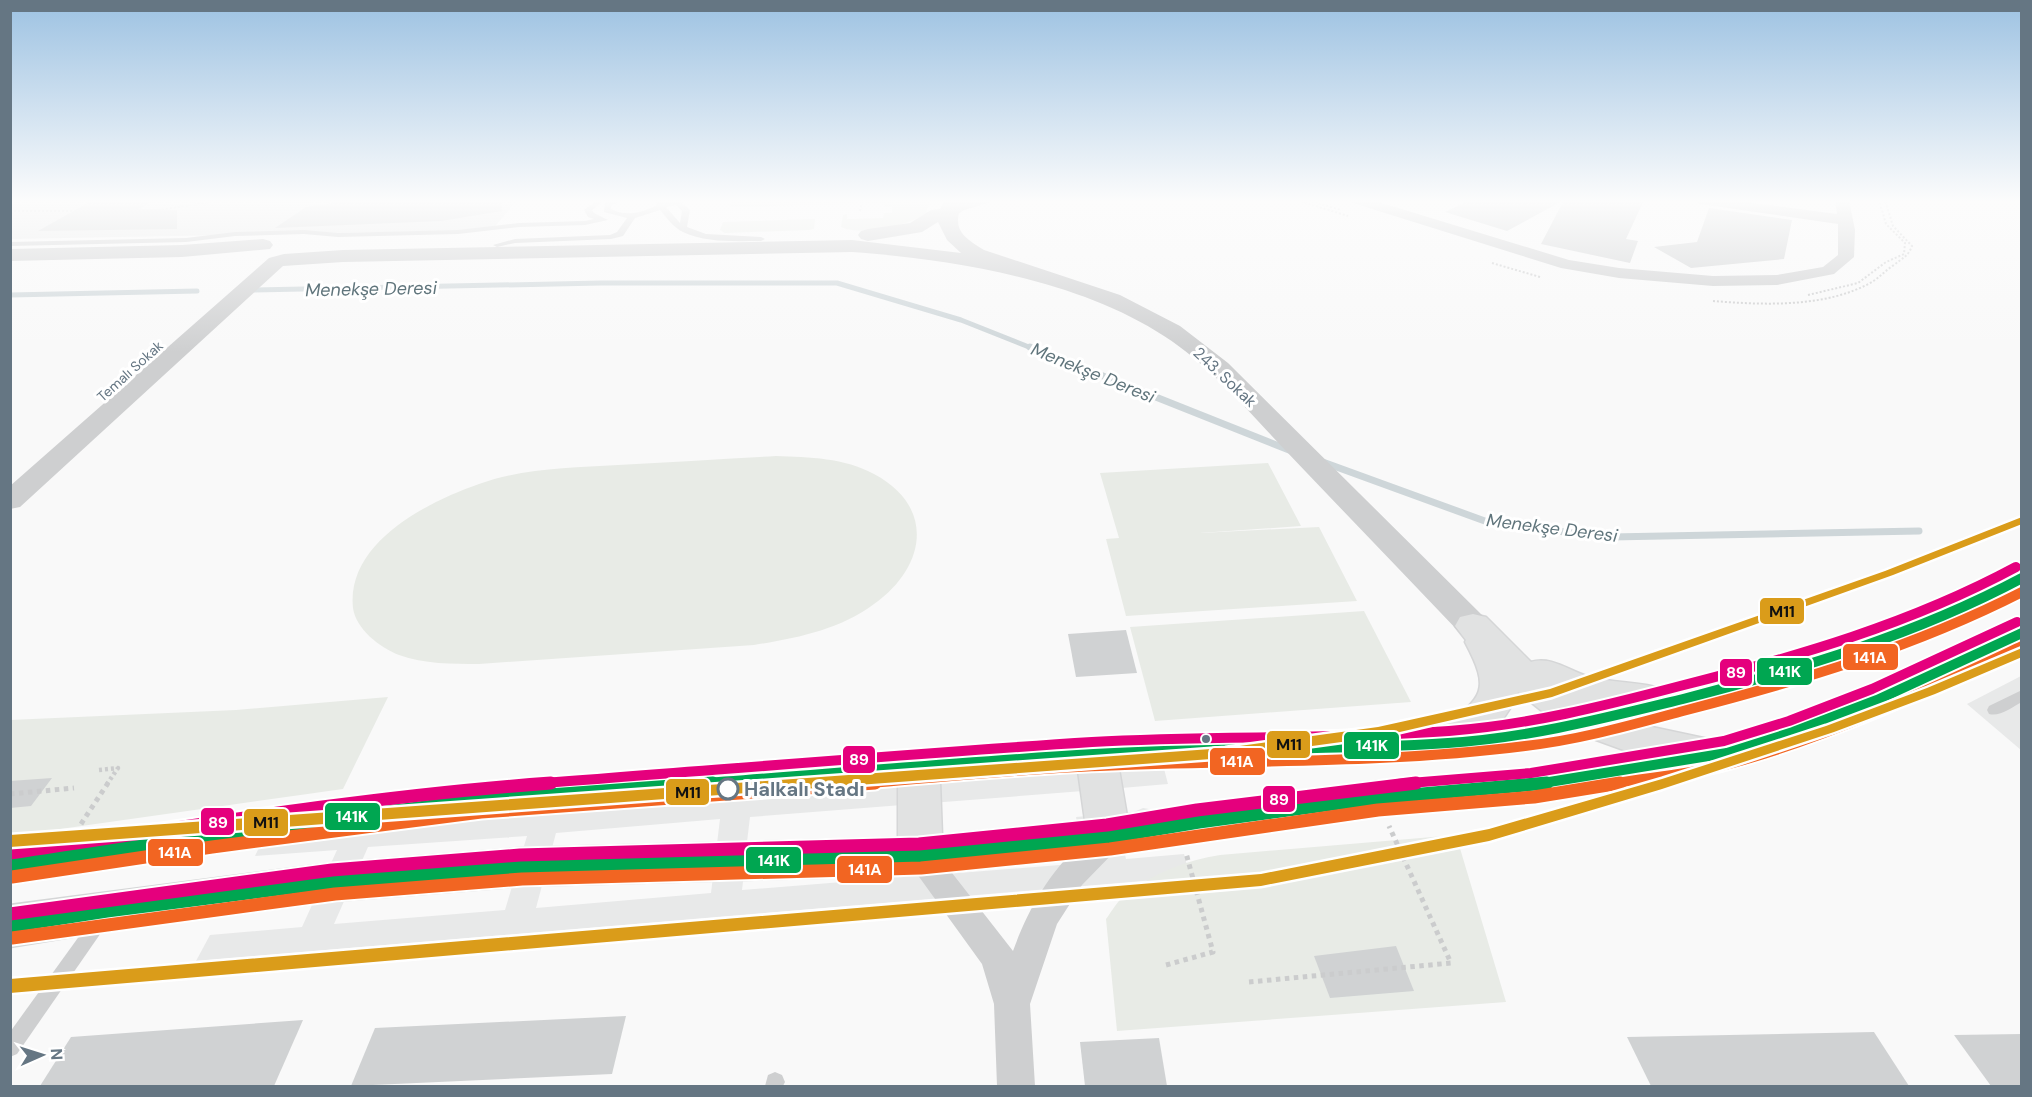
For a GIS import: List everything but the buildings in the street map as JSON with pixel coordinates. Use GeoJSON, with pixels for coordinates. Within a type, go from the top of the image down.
{"type":"FeatureCollection","features":[{"type":"Feature","properties":{"kind":"main road"},"geometry":{"type":"LineString","coordinates":[[10,865],[480,800],[1096,754],[1449,743],[1528,734],[1591,722],[1683,699],[1767,677],[1876,643],[1973,604],[2022,578]]}},
{"type":"Feature","properties":{"kind":"main road"},"geometry":{"type":"LineString","coordinates":[[1473,626],[1547,676],[1587,691],[1638,699],[1683,699]]}},
{"type":"Feature","properties":{"kind":"main road"},"geometry":{"type":"LineString","coordinates":[[1473,626],[1547,695],[1591,722],[1646,741],[1683,749],[1727,753]]}},
{"type":"Feature","properties":{"kind":"main road"},"geometry":{"type":"LineString","coordinates":[[1449,743],[1491,711],[1501,686],[1492,656],[1473,626]]}},
{"type":"Feature","properties":{"kind":"main road"},"geometry":{"type":"LineString","coordinates":[[10,926],[107,911],[334,882],[521,867],[920,856],[1109,837],[1178,825],[1377,798],[1532,785],[1727,753],[1793,732],[1877,700],[2022,633]]}},
{"type":"Feature","properties":{"kind":"main road"},"geometry":{"type":"LineString","coordinates":[[1096,754],[1109,837]]}},
{"type":"Feature","properties":{"kind":"main road"},"geometry":{"type":"LineString","coordinates":[[919,766],[920,856]]}},
{"type":"Feature","properties":{"kind":"street"},"geometry":{"type":"LineString","coordinates":[[10,255],[167,251]]}},
{"type":"Feature","properties":{"kind":"street"},"geometry":{"type":"LineString","coordinates":[[230,251],[274,256],[343,256],[584,251]]}},
{"type":"Feature","properties":{"kind":"street"},"geometry":{"type":"LineString","coordinates":[[10,501],[279,251]]}},
{"type":"Feature","properties":{"kind":"street"},"geometry":{"type":"LineString","coordinates":[[940,251],[1040,278]]}},
{"type":"Feature","properties":{"kind":"street"},"geometry":{"type":"LineString","coordinates":[[961,251],[978,261]]}},
{"type":"Feature","properties":{"kind":"street","name":"243. Sokak"},"geometry":{"type":"LineString","coordinates":[[970,251],[1040,278],[1112,300],[1172,331],[1220,368],[1473,626]]}},
{"type":"Feature","properties":{"kind":"street"},"geometry":{"type":"LineString","coordinates":[[1523,251],[1567,265],[1618,273],[1713,281],[1777,280],[1828,271],[1846,257],[1846,251]]}},
{"type":"Feature","properties":{"kind":"street"},"geometry":{"type":"LineString","coordinates":[[10,263],[242,261],[255,264],[274,256]]}},
{"type":"Feature","properties":{"kind":"street","name":"Temalı Sokak"},"geometry":{"type":"LineString","coordinates":[[10,477],[240,273],[244,267],[242,261]]}},
{"type":"Feature","properties":{"kind":"street"},"geometry":{"type":"LineString","coordinates":[[1012,1004],[1041,919],[1070,876],[1109,837]]}},
{"type":"Feature","properties":{"kind":"street"},"geometry":{"type":"LineString","coordinates":[[920,856],[998,957],[1012,1004],[1016,1086]]}},
{"type":"Feature","properties":{"kind":"lane"},"geometry":{"type":"LineString","coordinates":[[89,253],[94,251]]}},
{"type":"Feature","properties":{"kind":"lane"},"geometry":{"type":"LineString","coordinates":[[1994,710],[2022,695]]}},
{"type":"Feature","properties":{"kind":"lane"},"geometry":{"type":"LineString","coordinates":[[10,1048],[107,911]]}},
{"type":"Feature","properties":{"kind":"path"},"geometry":{"type":"LineString","coordinates":[[58,858],[118,768],[99,770]]}},
{"type":"Feature","properties":{"kind":"path"},"geometry":{"type":"LineString","coordinates":[[10,794],[74,788]]}},
{"type":"Feature","properties":{"kind":"path"},"geometry":{"type":"LineString","coordinates":[[1250,982],[1451,963],[1377,798]]}},
{"type":"Feature","properties":{"kind":"path"},"geometry":{"type":"LineString","coordinates":[[1166,965],[1213,952],[1178,825]]}},
{"type":"Feature","properties":{"kind":"shaded area"},"geometry":{"type":"Polygon","coordinates":[[[776,456],[826,459],[874,474],[894,488],[907,503],[915,520],[917,538],[905,573],[874,604],[832,627],[802,636],[754,645],[459,664],[418,660],[391,652],[364,630],[355,616],[354,585],[362,564],[376,545],[414,514],[479,484],[513,475],[547,470],[776,456]]]}},
{"type":"Feature","properties":{"kind":"shaded area"},"geometry":{"type":"Polygon","coordinates":[[[1268,463],[1301,526],[1200,533],[1319,527],[1357,601],[1126,616],[1106,539],[1119,538],[1100,473],[1268,463]]]}},
{"type":"Feature","properties":{"kind":"shaded area"},"geometry":{"type":"Polygon","coordinates":[[[1364,611],[1411,702],[1155,721],[1130,627],[1364,611]]]}},
{"type":"Feature","properties":{"kind":"shaded area"},"geometry":{"type":"Polygon","coordinates":[[[2021,676],[2021,750],[1967,704],[2021,676]]]}},
{"type":"Feature","properties":{"kind":"shaded area"},"geometry":{"type":"Polygon","coordinates":[[[388,697],[343,789],[11,836],[10,720],[236,710],[388,697]]]}},
{"type":"Feature","properties":{"kind":"shaded area"},"geometry":{"type":"Polygon","coordinates":[[[1163,765],[1168,784],[1110,789],[1116,813],[1134,812],[1143,808],[1161,813],[1121,835],[1126,859],[1184,854],[1190,877],[196,961],[210,935],[302,927],[337,850],[255,856],[266,833],[1163,765]],[[1083,791],[931,803],[934,875],[1097,862],[1080,838],[1076,817],[1087,816],[1083,791]],[[902,805],[750,817],[747,842],[758,841],[756,864],[745,865],[742,890],[904,877],[902,805]],[[720,819],[556,833],[536,908],[711,893],[720,819]],[[527,836],[368,847],[334,924],[505,910],[527,836]]]}},
{"type":"Feature","properties":{"kind":"shaded area"},"geometry":{"type":"Polygon","coordinates":[[[1456,835],[1506,1002],[1117,1031],[1106,919],[1123,896],[1137,886],[1183,864],[1220,855],[1456,835]]]}},
{"type":"Feature","properties":{"kind":"waterway","name":"Menekşe Deresi"},"geometry":{"type":"LineString","coordinates":[[254,290],[601,283],[837,283],[961,320],[1034,349]]}},
{"type":"Feature","properties":{"kind":"waterway","name":"Menekşe Deresi"},"geometry":{"type":"LineString","coordinates":[[10,295],[197,291]]}},
{"type":"Feature","properties":{"kind":"waterway","name":"Menekşe Deresi"},"geometry":{"type":"LineString","coordinates":[[1030,347],[1289,450]]}},
{"type":"Feature","properties":{"kind":"waterway","name":"Menekşe Deresi"},"geometry":{"type":"LineString","coordinates":[[1320,461],[1493,524],[1611,537],[1919,531]]}},
{"type":"Feature","properties":{"kind":"transit line","name":"M11"},"geometry":{"type":"LineString","coordinates":[[10,841],[1225,753],[1378,732],[1552,693],[1889,573],[2022,520]]}},
{"type":"Feature","properties":{"kind":"transit line","name":"89"},"geometry":{"type":"LineString","coordinates":[[10,853],[208,823],[479,788],[1095,742],[1449,731],[1526,722],[1588,710],[1764,665],[1872,632],[1968,593],[2016,567]]}},
{"type":"Feature","properties":{"kind":"transit line","name":"141K"},"geometry":{"type":"LineString","coordinates":[[10,865],[210,835],[480,800],[1096,754],[1450,743],[1528,734],[1591,722],[1767,677],[1876,643],[1973,604],[2022,578]]}},
{"type":"Feature","properties":{"kind":"transit line","name":"141A"},"geometry":{"type":"LineString","coordinates":[[12,877],[212,847],[481,812],[1097,766],[1450,755],[1529,746],[1594,734],[1770,689],[1880,654],[1977,615],[2022,592]]}},
{"type":"Feature","properties":{"kind":"transit line","name":"89"},"geometry":{"type":"LineString","coordinates":[[10,914],[332,870],[520,855],[919,844],[1107,825],[1197,810],[1375,786],[1531,773],[1724,741],[1789,721],[1872,689],[2017,622]]}},
{"type":"Feature","properties":{"kind":"transit line","name":"141K"},"geometry":{"type":"LineString","coordinates":[[10,926],[107,911],[334,882],[521,867],[920,856],[1109,837],[1199,822],[1377,798],[1532,785],[1727,753],[1793,732],[1877,700],[2022,633]]}},
{"type":"Feature","properties":{"kind":"transit line","name":"141A"},"geometry":{"type":"LineString","coordinates":[[12,938],[335,894],[522,879],[921,868],[1110,849],[1378,810],[1534,797],[1731,764],[1797,743],[1881,711],[2022,646]]}},
{"type":"Feature","properties":{"kind":"transit line","name":"M11"},"geometry":{"type":"LineString","coordinates":[[10,986],[1261,880],[1489,835],[1662,784],[1830,729],[1931,691],[2022,652]]}},
{"type":"Feature","properties":{"kind":"place","name":"Halkalı Stadı"},"geometry":{"type":"Point","coordinates":[728,789]}}]}
